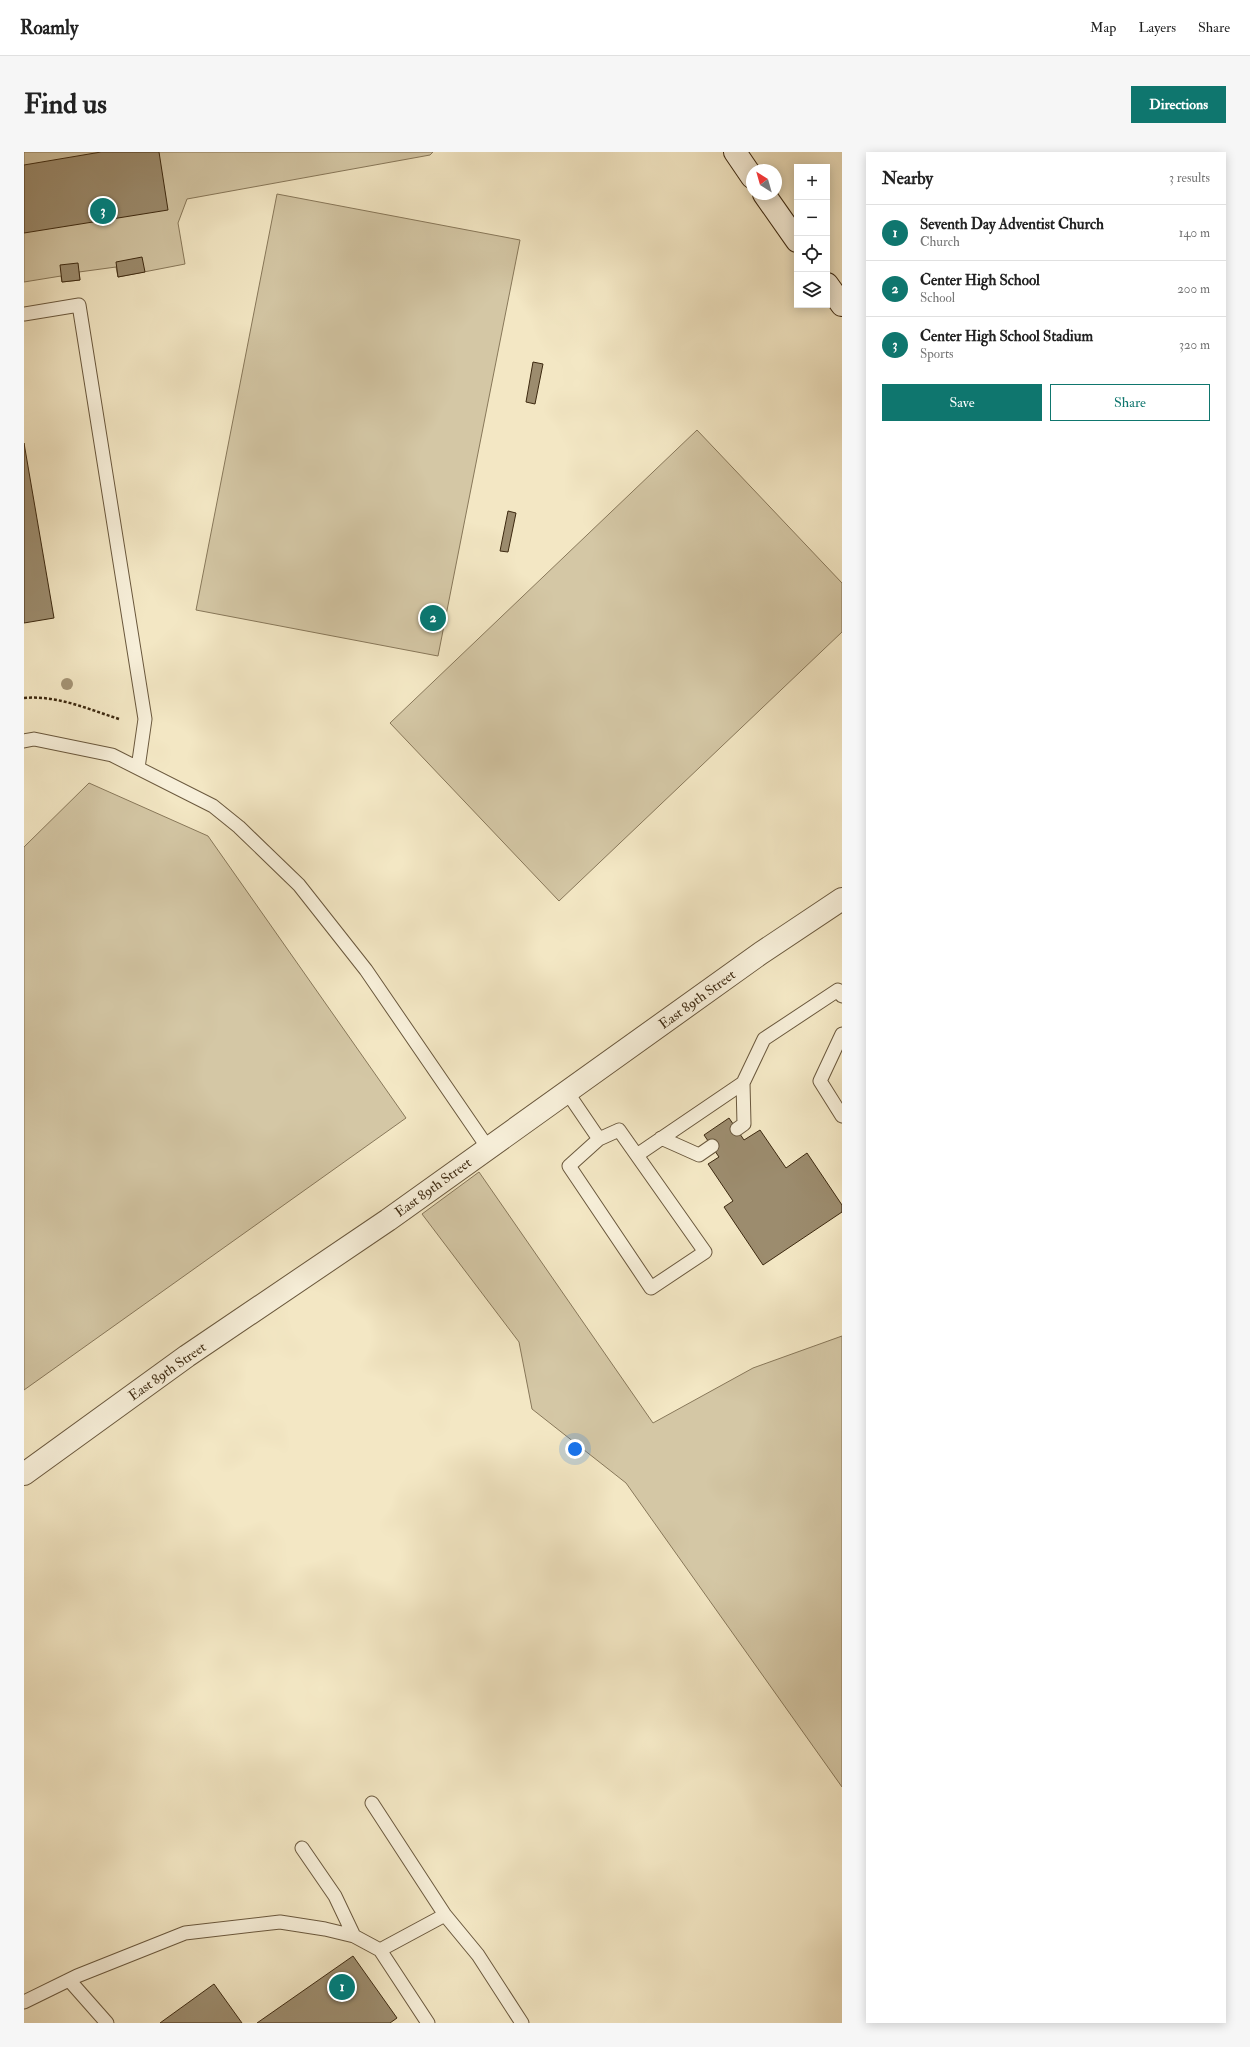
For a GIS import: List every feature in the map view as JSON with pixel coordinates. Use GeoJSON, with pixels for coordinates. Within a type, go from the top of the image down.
{"type":"FeatureCollection","features":[{"type":"Feature","properties":{"kind":"street"},"geometry":{"type":"LineString","coordinates":[[735,152],[746,168]]}},
{"type":"Feature","properties":{"kind":"street"},"geometry":{"type":"LineString","coordinates":[[768,200],[794,237]]}},
{"type":"Feature","properties":{"kind":"street"},"geometry":{"type":"LineString","coordinates":[[830,288],[842,305]]}},
{"type":"Feature","properties":{"kind":"street","name":"East 89th Street"},"geometry":{"type":"LineString","coordinates":[[24,1474],[187,1356],[388,1220],[760,953],[842,899]]}},
{"type":"Feature","properties":{"kind":"lane"},"geometry":{"type":"LineString","coordinates":[[24,314],[79,306],[145,719],[138,768]]}},
{"type":"Feature","properties":{"kind":"lane"},"geometry":{"type":"LineString","coordinates":[[24,741],[34,739],[112,755],[213,806],[239,827],[299,885],[366,970],[488,1148]]}},
{"type":"Feature","properties":{"kind":"lane"},"geometry":{"type":"LineString","coordinates":[[737,1129],[744,1124],[743,1083],[764,1039],[838,990],[842,996]]}},
{"type":"Feature","properties":{"kind":"lane"},"geometry":{"type":"LineString","coordinates":[[842,1034],[820,1081],[842,1116]]}},
{"type":"Feature","properties":{"kind":"lane"},"geometry":{"type":"LineString","coordinates":[[637,1155],[743,1083]]}},
{"type":"Feature","properties":{"kind":"lane"},"geometry":{"type":"LineString","coordinates":[[567,1092],[599,1139]]}},
{"type":"Feature","properties":{"kind":"lane"},"geometry":{"type":"LineString","coordinates":[[619,1130],[705,1252],[651,1288],[569,1166],[599,1139],[619,1130]]}},
{"type":"Feature","properties":{"kind":"lane"},"geometry":{"type":"LineString","coordinates":[[661,1138],[699,1155],[712,1146]]}},
{"type":"Feature","properties":{"kind":"lane"},"geometry":{"type":"LineString","coordinates":[[372,1803],[445,1915],[478,1955],[522,2023]]}},
{"type":"Feature","properties":{"kind":"lane"},"geometry":{"type":"LineString","coordinates":[[302,1848],[335,1896],[354,1936]]}},
{"type":"Feature","properties":{"kind":"lane"},"geometry":{"type":"LineString","coordinates":[[380,1950],[445,1915]]}},
{"type":"Feature","properties":{"kind":"lane"},"geometry":{"type":"LineString","coordinates":[[24,2002],[69,1980],[185,1933],[280,1922],[325,1929],[354,1936],[380,1950],[428,2023]]}},
{"type":"Feature","properties":{"kind":"lane"},"geometry":{"type":"LineString","coordinates":[[69,1980],[106,2023]]}},
{"type":"Feature","properties":{"kind":"path"},"geometry":{"type":"LineString","coordinates":[[24,698],[38,697],[61,700],[119,719]]}},
{"type":"Feature","properties":{"kind":"shaded area"},"geometry":{"type":"Polygon","coordinates":[[[24,152],[433,152],[430,155],[187,199],[178,223],[185,264],[118,277],[116,267],[79,272],[80,280],[62,282],[61,276],[24,282],[24,152]]]}},
{"type":"Feature","properties":{"kind":"shaded area"},"geometry":{"type":"Polygon","coordinates":[[[277,194],[520,240],[438,656],[196,610],[277,194]]]}},
{"type":"Feature","properties":{"kind":"shaded area"},"geometry":{"type":"Polygon","coordinates":[[[697,430],[842,583],[842,632],[559,901],[390,723],[697,430]]]}},
{"type":"Feature","properties":{"kind":"shaded area"},"geometry":{"type":"Polygon","coordinates":[[[89,783],[208,836],[406,1118],[24,1390],[24,847],[89,783]]]}},
{"type":"Feature","properties":{"kind":"shaded area"},"geometry":{"type":"Polygon","coordinates":[[[479,1172],[653,1423],[753,1368],[842,1336],[842,1787],[626,1483],[532,1409],[519,1342],[422,1214],[479,1172]]]}},
{"type":"Feature","properties":{"kind":"building"},"geometry":{"type":"Polygon","coordinates":[[[101,152],[159,152],[168,210],[24,233],[24,165],[101,152]]]}},
{"type":"Feature","properties":{"kind":"building"},"geometry":{"type":"Polygon","coordinates":[[[142,257],[145,272],[118,277],[116,262],[142,257]]]}},
{"type":"Feature","properties":{"kind":"building"},"geometry":{"type":"Polygon","coordinates":[[[78,263],[80,280],[62,282],[60,265],[78,263]]]}},
{"type":"Feature","properties":{"kind":"building"},"geometry":{"type":"Polygon","coordinates":[[[533,362],[543,364],[535,404],[526,402],[533,362]]]}},
{"type":"Feature","properties":{"kind":"building"},"geometry":{"type":"Polygon","coordinates":[[[24,443],[54,618],[24,623],[24,443]]]}},
{"type":"Feature","properties":{"kind":"building"},"geometry":{"type":"Polygon","coordinates":[[[508,511],[516,513],[508,552],[500,551],[508,511]]]}},
{"type":"Feature","properties":{"kind":"building"},"geometry":{"type":"Polygon","coordinates":[[[729,1118],[744,1140],[760,1130],[786,1168],[807,1153],[842,1205],[842,1212],[763,1265],[724,1207],[733,1201],[708,1164],[719,1157],[704,1135],[729,1118]]]}},
{"type":"Feature","properties":{"kind":"building"},"geometry":{"type":"Polygon","coordinates":[[[353,1956],[397,2018],[390,2023],[257,2023],[353,1956]]]}},
{"type":"Feature","properties":{"kind":"building"},"geometry":{"type":"Polygon","coordinates":[[[214,1984],[242,2023],[160,2023],[214,1984]]]}},
{"type":"Feature","properties":{"kind":"place","name":"Center High School Stadium"},"geometry":{"type":"Point","coordinates":[103,211]}},
{"type":"Feature","properties":{"kind":"place","name":"Center High School"},"geometry":{"type":"Point","coordinates":[433,618]}},
{"type":"Feature","properties":{"kind":"place","name":"Seventh Day Adventist Church"},"geometry":{"type":"Point","coordinates":[342,1987]}}]}
